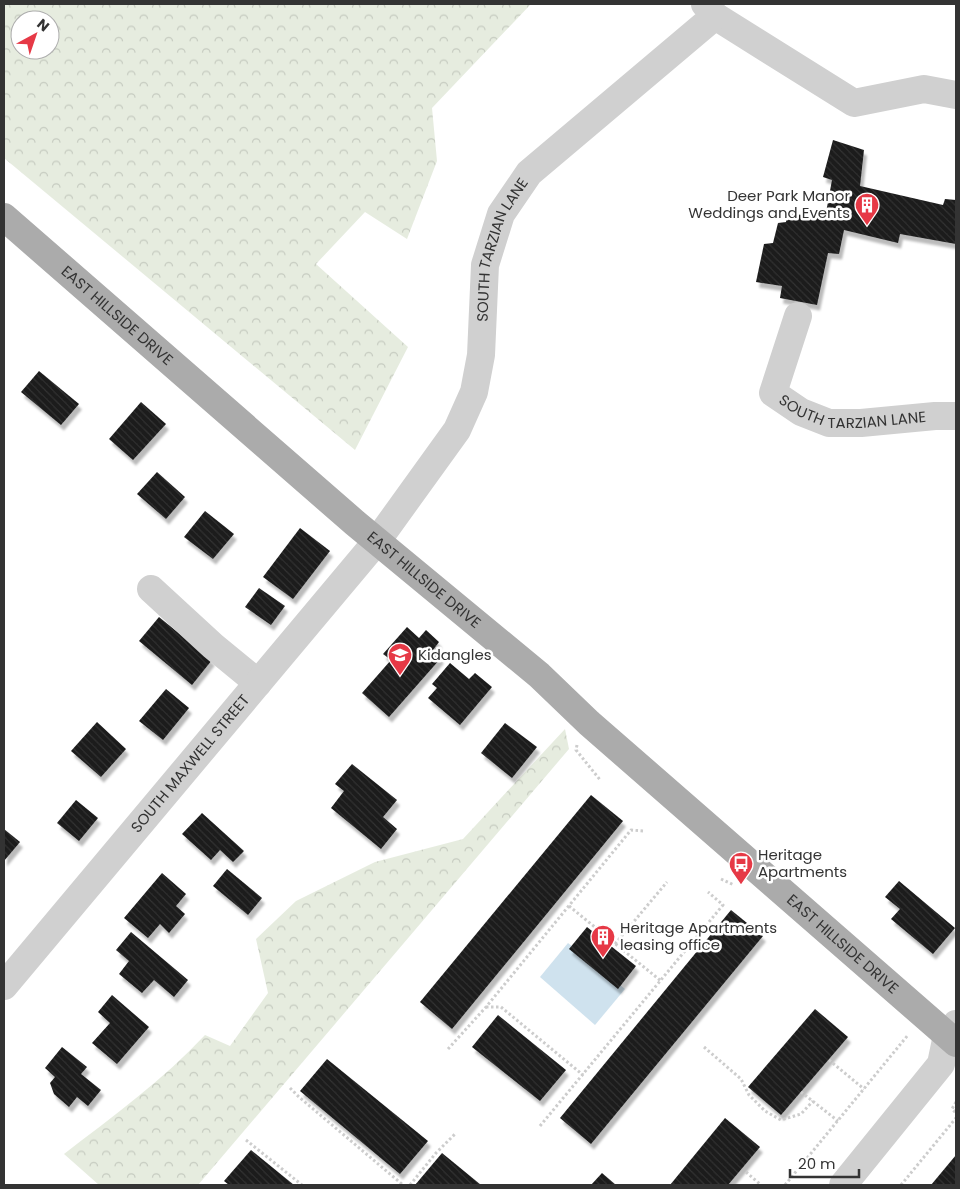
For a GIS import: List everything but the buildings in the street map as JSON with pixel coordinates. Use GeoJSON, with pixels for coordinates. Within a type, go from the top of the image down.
{"type":"FeatureCollection","features":[{"type":"Feature","properties":{"kind":"main road","name":"EAST HILLSIDE DRIVE"},"geometry":{"type":"LineString","coordinates":[[4,217],[377,541],[539,675],[589,723],[953,1034]]}},
{"type":"Feature","properties":{"kind":"street","name":"SOUTH TARZIAN LANE"},"geometry":{"type":"LineString","coordinates":[[377,541],[425,493],[474,392],[481,355],[485,265],[501,214],[529,173],[710,10],[854,104],[924,89],[956,95]]}},
{"type":"Feature","properties":{"kind":"street","name":"SOUTH TARZIAN LANE"},"geometry":{"type":"LineString","coordinates":[[798,316],[773,393],[801,412],[829,423],[956,416]]}},
{"type":"Feature","properties":{"kind":"street","name":"SOUTH MAXWELL STREET"},"geometry":{"type":"LineString","coordinates":[[4,986],[377,541]]}},
{"type":"Feature","properties":{"kind":"street"},"geometry":{"type":"LineString","coordinates":[[151,589],[213,646],[258,683]]}},
{"type":"Feature","properties":{"kind":"street"},"geometry":{"type":"LineString","coordinates":[[843,1185],[941,1064],[953,1034]]}},
{"type":"Feature","properties":{"kind":"path"},"geometry":{"type":"LineString","coordinates":[[576,750],[601,781]]}},
{"type":"Feature","properties":{"kind":"path"},"geometry":{"type":"LineString","coordinates":[[448,1049],[486,1006],[631,830],[643,831]]}},
{"type":"Feature","properties":{"kind":"path"},"geometry":{"type":"LineString","coordinates":[[615,944],[667,882]]}},
{"type":"Feature","properties":{"kind":"path"},"geometry":{"type":"LineString","coordinates":[[540,1126],[723,905],[708,892]]}},
{"type":"Feature","properties":{"kind":"path"},"geometry":{"type":"LineString","coordinates":[[569,906],[661,981]]}},
{"type":"Feature","properties":{"kind":"path"},"geometry":{"type":"LineString","coordinates":[[486,1006],[501,1007],[583,1076]]}},
{"type":"Feature","properties":{"kind":"path"},"geometry":{"type":"LineString","coordinates":[[784,1185],[914,1028]]}},
{"type":"Feature","properties":{"kind":"path"},"geometry":{"type":"LineString","coordinates":[[704,1047],[741,1079],[749,1095],[765,1111],[781,1120],[801,1114],[813,1101]]}},
{"type":"Feature","properties":{"kind":"path"},"geometry":{"type":"LineString","coordinates":[[829,1060],[864,1089]]}},
{"type":"Feature","properties":{"kind":"path"},"geometry":{"type":"LineString","coordinates":[[290,1088],[403,1185]]}},
{"type":"Feature","properties":{"kind":"path"},"geometry":{"type":"LineString","coordinates":[[802,1092],[838,1121]]}},
{"type":"Feature","properties":{"kind":"path"},"geometry":{"type":"LineString","coordinates":[[956,1102],[952,1108],[956,1113]]}},
{"type":"Feature","properties":{"kind":"path"},"geometry":{"type":"LineString","coordinates":[[901,1185],[956,1118]]}},
{"type":"Feature","properties":{"kind":"path"},"geometry":{"type":"LineString","coordinates":[[410,1185],[454,1134]]}},
{"type":"Feature","properties":{"kind":"path"},"geometry":{"type":"LineString","coordinates":[[246,1140],[302,1185]]}},
{"type":"Feature","properties":{"kind":"path"},"geometry":{"type":"LineString","coordinates":[[746,1172],[762,1185]]}},
{"type":"Feature","properties":{"kind":"green space"},"geometry":{"type":"Polygon","coordinates":[[[4,4],[531,4],[432,108],[437,161],[407,239],[365,212],[316,264],[408,347],[355,450],[4,158],[4,4]]]}},
{"type":"Feature","properties":{"kind":"green space"},"geometry":{"type":"Polygon","coordinates":[[[565,729],[569,749],[198,1185],[99,1185],[64,1154],[155,1083],[205,1035],[230,1046],[268,993],[256,939],[296,901],[375,862],[463,839],[565,729]]]}},
{"type":"Feature","properties":{"kind":"water"},"geometry":{"type":"Polygon","coordinates":[[[568,943],[625,989],[595,1025],[540,977],[568,943]]]}},
{"type":"Feature","properties":{"kind":"place","name":"Deer Park Manor Weddings and Events"},"geometry":{"type":"Point","coordinates":[867,226]}},
{"type":"Feature","properties":{"kind":"place","name":"Kidangles"},"geometry":{"type":"Point","coordinates":[400,676]}},
{"type":"Feature","properties":{"kind":"place","name":"Heritage Apartments"},"geometry":{"type":"Point","coordinates":[741,885]}},
{"type":"Feature","properties":{"kind":"place","name":"Heritage Apartments leasing office"},"geometry":{"type":"Point","coordinates":[603,958]}}]}
